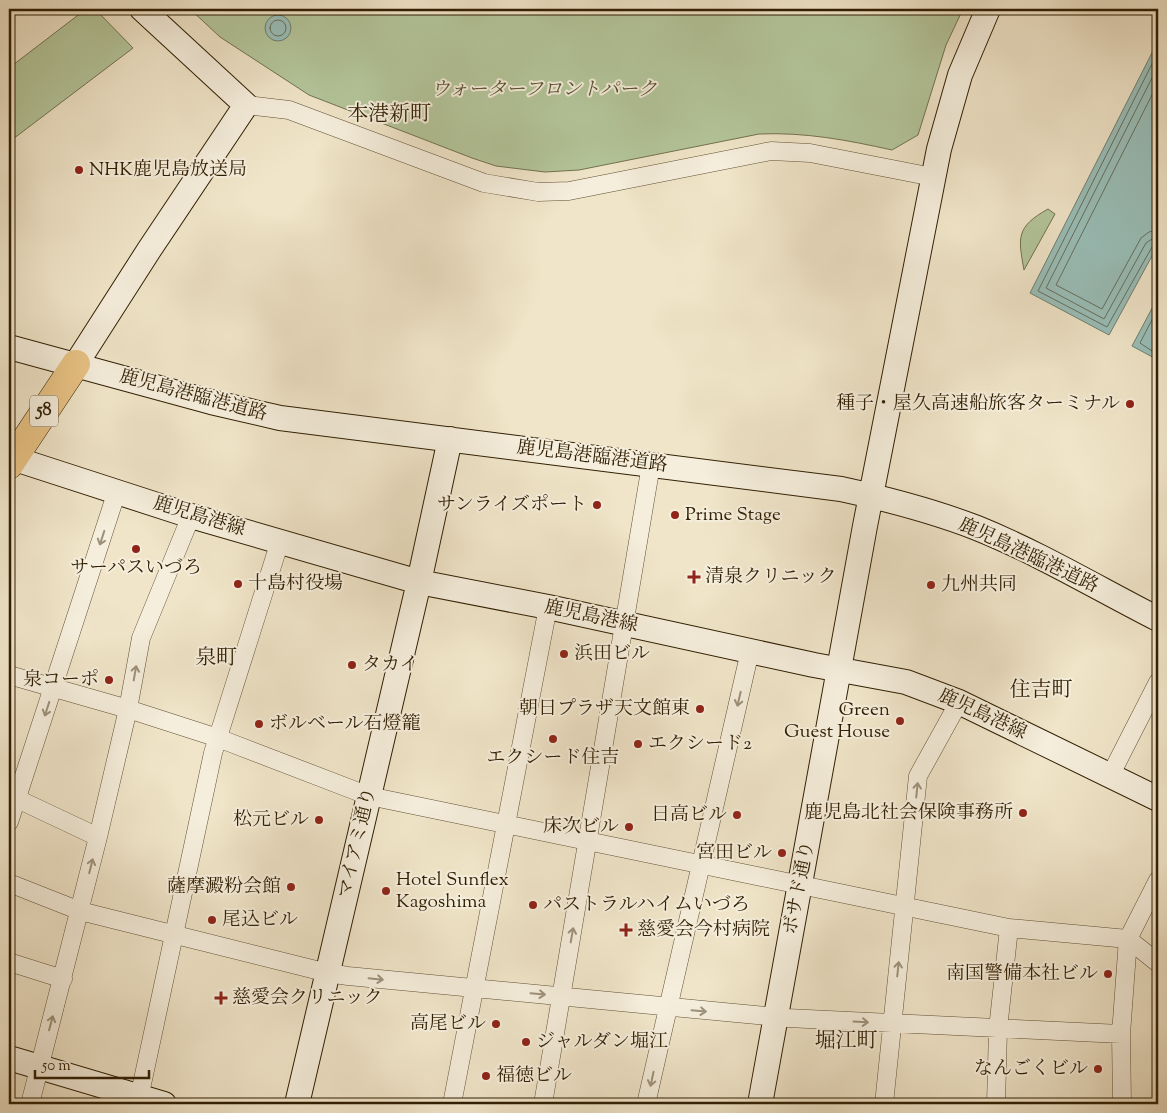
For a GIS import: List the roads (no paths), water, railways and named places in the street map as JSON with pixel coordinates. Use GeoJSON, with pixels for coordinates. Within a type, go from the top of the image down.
{"type":"FeatureCollection","features":[{"type":"Feature","properties":{"kind":"highway","name":"58"},"geometry":{"type":"LineString","coordinates":[[10,460],[76,364]]}},
{"type":"Feature","properties":{"kind":"street"},"geometry":{"type":"LineString","coordinates":[[142,9],[246,105],[289,110],[484,183],[538,192],[569,190],[771,151],[810,153],[933,177]]}},
{"type":"Feature","properties":{"kind":"street","name":"ボサド通り"},"geometry":{"type":"LineString","coordinates":[[760,1104],[872,495],[933,177],[943,129],[960,75],[988,9]]}},
{"type":"Feature","properties":{"kind":"street"},"geometry":{"type":"LineString","coordinates":[[76,364],[149,250],[246,105]]}},
{"type":"Feature","properties":{"kind":"street","name":"鹿児島港臨港道路"},"geometry":{"type":"LineString","coordinates":[[9,347],[211,402],[280,418],[841,489],[872,495],[976,528],[1012,544],[1158,619]]}},
{"type":"Feature","properties":{"kind":"street","name":"マイアミ通り"},"geometry":{"type":"LineString","coordinates":[[297,1104],[419,582],[450,439]]}},
{"type":"Feature","properties":{"kind":"street","name":"鹿児島港線"},"geometry":{"type":"LineString","coordinates":[[10,460],[117,491],[191,516],[419,582],[548,607],[750,652],[906,682],[958,702],[1158,799]]}},
{"type":"Feature","properties":{"kind":"street"},"geometry":{"type":"LineString","coordinates":[[543,1104],[651,465]]}},
{"type":"Feature","properties":{"kind":"street"},"geometry":{"type":"LineString","coordinates":[[9,822],[13,797],[54,688],[117,491]]}},
{"type":"Feature","properties":{"kind":"street"},"geometry":{"type":"LineString","coordinates":[[30,1104],[98,837],[128,709],[141,638],[191,516]]}},
{"type":"Feature","properties":{"kind":"street"},"geometry":{"type":"LineString","coordinates":[[139,1098],[173,936],[218,738],[280,541]]}},
{"type":"Feature","properties":{"kind":"street"},"geometry":{"type":"LineString","coordinates":[[452,1104],[548,607]]}},
{"type":"Feature","properties":{"kind":"street"},"geometry":{"type":"LineString","coordinates":[[646,1104],[750,652]]}},
{"type":"Feature","properties":{"kind":"street"},"geometry":{"type":"LineString","coordinates":[[9,675],[128,709],[218,738],[369,796],[1009,928],[1128,939],[1158,963]]}},
{"type":"Feature","properties":{"kind":"street"},"geometry":{"type":"LineString","coordinates":[[1110,776],[1158,682]]}},
{"type":"Feature","properties":{"kind":"street"},"geometry":{"type":"LineString","coordinates":[[884,1104],[918,776],[958,702]]}},
{"type":"Feature","properties":{"kind":"street"},"geometry":{"type":"LineString","coordinates":[[13,797],[98,837]]}},
{"type":"Feature","properties":{"kind":"street"},"geometry":{"type":"LineString","coordinates":[[1122,1104],[1121,1034],[1128,939],[1158,880]]}},
{"type":"Feature","properties":{"kind":"street"},"geometry":{"type":"LineString","coordinates":[[9,883],[80,911],[173,936],[328,973],[775,1018],[1121,1034]]}},
{"type":"Feature","properties":{"kind":"street"},"geometry":{"type":"LineString","coordinates":[[996,1104],[998,1029],[1009,928]]}},
{"type":"Feature","properties":{"kind":"street"},"geometry":{"type":"LineString","coordinates":[[9,962],[63,979]]}},
{"type":"Feature","properties":{"kind":"street"},"geometry":{"type":"LineString","coordinates":[[9,1058],[39,1069],[164,1104]]}},
{"type":"Feature","properties":{"kind":"water"},"geometry":{"type":"Polygon","coordinates":[[[278,15],[287,19],[291,28],[287,37],[278,41],[269,37],[265,28],[269,19],[278,15]]]}},
{"type":"Feature","properties":{"kind":"water"},"geometry":{"type":"Polygon","coordinates":[[[1158,41],[1158,245],[1109,335],[1030,293],[1158,41]]]}},
{"type":"Feature","properties":{"kind":"water"},"geometry":{"type":"Polygon","coordinates":[[[1158,297],[1158,360],[1132,346],[1158,297]]]}},
{"type":"Feature","properties":{"kind":"place","name":"NHK鹿児島放送局"},"geometry":{"type":"Point","coordinates":[79,170]}},
{"type":"Feature","properties":{"kind":"place","name":"種子・屋久高速船旅客ターミナル"},"geometry":{"type":"Point","coordinates":[1130,404]}},
{"type":"Feature","properties":{"kind":"place","name":"サンライズポート"},"geometry":{"type":"Point","coordinates":[597,505]}},
{"type":"Feature","properties":{"kind":"place","name":"Prime Stage"},"geometry":{"type":"Point","coordinates":[675,515]}},
{"type":"Feature","properties":{"kind":"place","name":"サーパスいづろ"},"geometry":{"type":"Point","coordinates":[136,549]}},
{"type":"Feature","properties":{"kind":"place","name":"清泉クリニック"},"geometry":{"type":"Point","coordinates":[694,577]}},
{"type":"Feature","properties":{"kind":"place","name":"十島村役場"},"geometry":{"type":"Point","coordinates":[238,584]}},
{"type":"Feature","properties":{"kind":"place","name":"九州共同"},"geometry":{"type":"Point","coordinates":[931,585]}},
{"type":"Feature","properties":{"kind":"place","name":"浜田ビル"},"geometry":{"type":"Point","coordinates":[564,654]}},
{"type":"Feature","properties":{"kind":"place","name":"タカイ"},"geometry":{"type":"Point","coordinates":[352,665]}},
{"type":"Feature","properties":{"kind":"place","name":"泉コーポ"},"geometry":{"type":"Point","coordinates":[109,680]}},
{"type":"Feature","properties":{"kind":"place","name":"朝日プラザ天文館東"},"geometry":{"type":"Point","coordinates":[700,709]}},
{"type":"Feature","properties":{"kind":"place","name":"Green Guest House"},"geometry":{"type":"Point","coordinates":[900,721]}},
{"type":"Feature","properties":{"kind":"place","name":"ボルベール石燈籠"},"geometry":{"type":"Point","coordinates":[259,724]}},
{"type":"Feature","properties":{"kind":"place","name":"エクシード住吉"},"geometry":{"type":"Point","coordinates":[553,739]}},
{"type":"Feature","properties":{"kind":"place","name":"エクシード2"},"geometry":{"type":"Point","coordinates":[638,744]}},
{"type":"Feature","properties":{"kind":"place","name":"鹿児島北社会保険事務所"},"geometry":{"type":"Point","coordinates":[1023,813]}},
{"type":"Feature","properties":{"kind":"place","name":"日高ビル"},"geometry":{"type":"Point","coordinates":[737,815]}},
{"type":"Feature","properties":{"kind":"place","name":"松元ビル"},"geometry":{"type":"Point","coordinates":[319,820]}},
{"type":"Feature","properties":{"kind":"place","name":"床次ビル"},"geometry":{"type":"Point","coordinates":[629,827]}},
{"type":"Feature","properties":{"kind":"place","name":"宮田ビル"},"geometry":{"type":"Point","coordinates":[782,853]}},
{"type":"Feature","properties":{"kind":"place","name":"薩摩澱粉会館"},"geometry":{"type":"Point","coordinates":[291,887]}},
{"type":"Feature","properties":{"kind":"place","name":"Hotel Sunflex Kagoshima"},"geometry":{"type":"Point","coordinates":[386,891]}},
{"type":"Feature","properties":{"kind":"place","name":"パストラルハイムいづろ"},"geometry":{"type":"Point","coordinates":[533,905]}},
{"type":"Feature","properties":{"kind":"place","name":"尾込ビル"},"geometry":{"type":"Point","coordinates":[212,920]}},
{"type":"Feature","properties":{"kind":"place","name":"慈愛会今村病院"},"geometry":{"type":"Point","coordinates":[626,930]}},
{"type":"Feature","properties":{"kind":"place","name":"南国警備本社ビル"},"geometry":{"type":"Point","coordinates":[1108,974]}},
{"type":"Feature","properties":{"kind":"place","name":"慈愛会クリニック"},"geometry":{"type":"Point","coordinates":[221,998]}},
{"type":"Feature","properties":{"kind":"place","name":"高尾ビル"},"geometry":{"type":"Point","coordinates":[496,1024]}},
{"type":"Feature","properties":{"kind":"place","name":"ジャルダン堀江"},"geometry":{"type":"Point","coordinates":[526,1042]}},
{"type":"Feature","properties":{"kind":"place","name":"なんごくビル"},"geometry":{"type":"Point","coordinates":[1098,1069]}},
{"type":"Feature","properties":{"kind":"place","name":"福徳ビル"},"geometry":{"type":"Point","coordinates":[486,1076]}},
{"type":"Feature","properties":{"kind":"district","name":"本港新町"},"geometry":{"type":"Point","coordinates":[389,115]}},
{"type":"Feature","properties":{"kind":"district","name":"泉町"},"geometry":{"type":"Point","coordinates":[216,659]}},
{"type":"Feature","properties":{"kind":"district","name":"住吉町"},"geometry":{"type":"Point","coordinates":[1041,691]}},
{"type":"Feature","properties":{"kind":"district","name":"堀江町"},"geometry":{"type":"Point","coordinates":[846,1042]}},
{"type":"Feature","properties":{"kind":"park label","name":"ウォーターフロントパーク"},"geometry":{"type":"Point","coordinates":[544,90]}}]}
